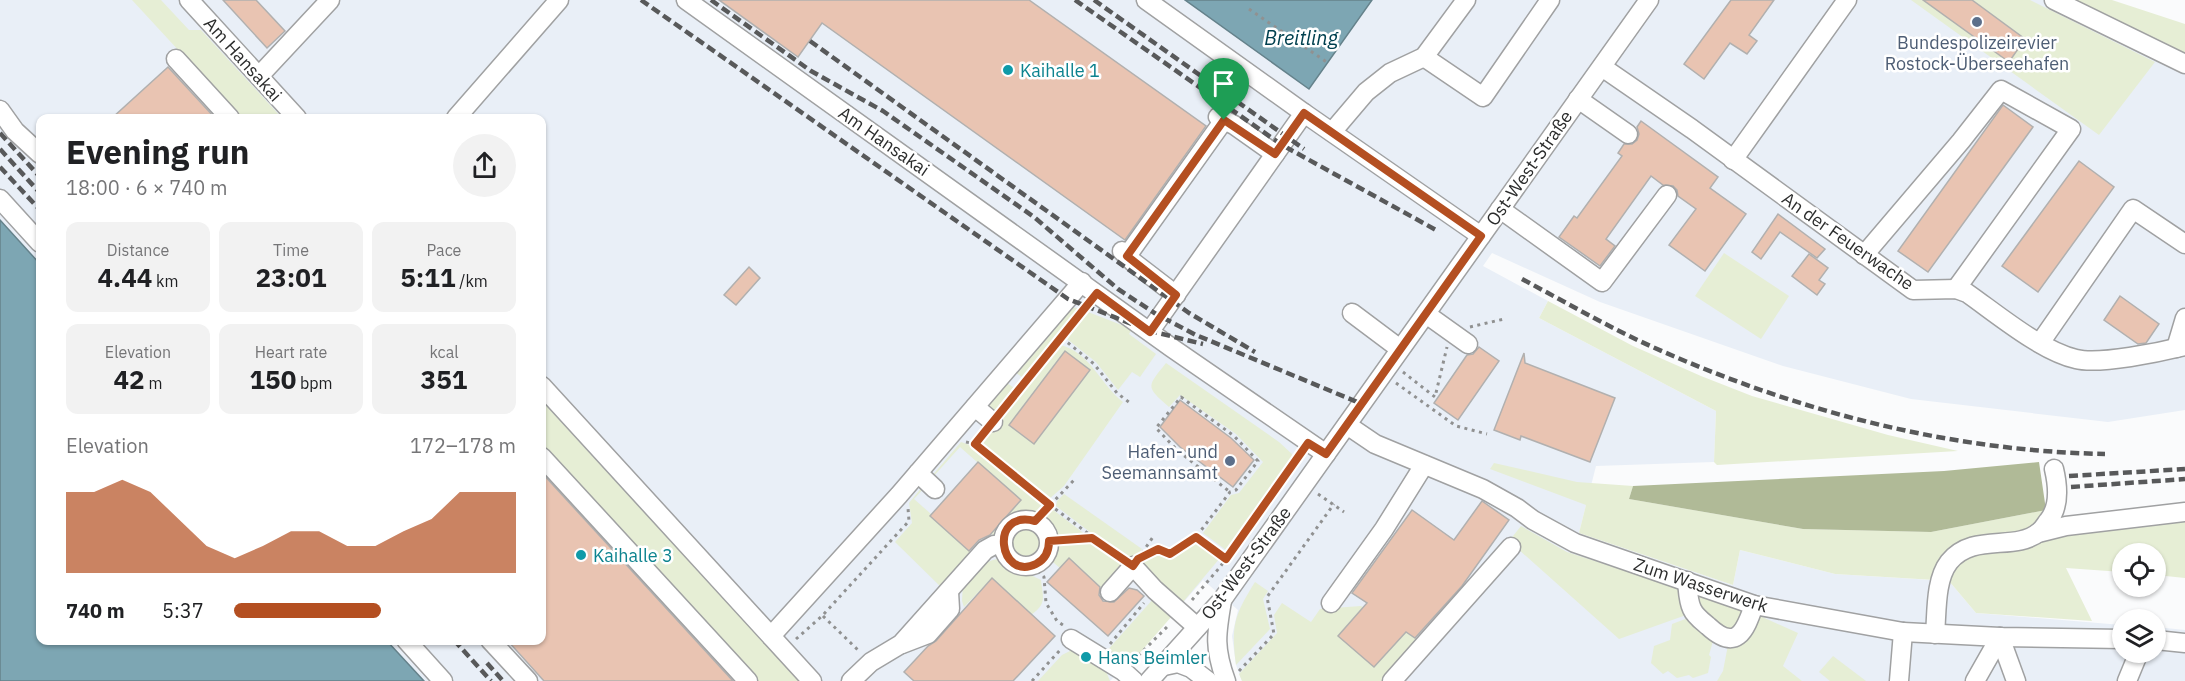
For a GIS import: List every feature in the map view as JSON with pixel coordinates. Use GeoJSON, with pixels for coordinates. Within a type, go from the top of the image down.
{"type":"FeatureCollection","features":[{"type":"Feature","properties":{"kind":"street","name":"Am Hansakai"},"geometry":{"type":"LineString","coordinates":[[189,0],[293,114]]}},
{"type":"Feature","properties":{"kind":"street"},"geometry":{"type":"LineString","coordinates":[[259,76],[330,0]]}},
{"type":"Feature","properties":{"kind":"street"},"geometry":{"type":"LineString","coordinates":[[460,114],[560,0]]}},
{"type":"Feature","properties":{"kind":"street","name":"Am Hansakai"},"geometry":{"type":"LineString","coordinates":[[686,0],[1150,332],[1326,454]]}},
{"type":"Feature","properties":{"kind":"street"},"geometry":{"type":"LineString","coordinates":[[1146,0],[1481,236]]}},
{"type":"Feature","properties":{"kind":"street"},"geometry":{"type":"LineString","coordinates":[[1332,132],[1366,92],[1390,73],[1424,57],[1466,0]]}},
{"type":"Feature","properties":{"kind":"street"},"geometry":{"type":"LineString","coordinates":[[1424,57],[1483,97],[1550,0]]}},
{"type":"Feature","properties":{"kind":"street","name":"Ost-West-Straße"},"geometry":{"type":"LineString","coordinates":[[1149,681],[1163,673],[1197,627],[1222,600],[1649,0]]}},
{"type":"Feature","properties":{"kind":"street"},"geometry":{"type":"LineString","coordinates":[[1733,160],[1847,0]]}},
{"type":"Feature","properties":{"kind":"street"},"geometry":{"type":"LineString","coordinates":[[2054,0],[2185,64]]}},
{"type":"Feature","properties":{"kind":"street"},"geometry":{"type":"LineString","coordinates":[[176,59],[226,114]]}},
{"type":"Feature","properties":{"kind":"street","name":"An der Feuerwache"},"geometry":{"type":"LineString","coordinates":[[1602,67],[1913,290],[1956,289]]}},
{"type":"Feature","properties":{"kind":"street"},"geometry":{"type":"LineString","coordinates":[[1864,255],[1961,141],[2001,90],[2071,129],[1956,289],[1967,293],[2040,343],[2064,356],[2079,360],[2118,358],[2181,347],[2185,318]]}},
{"type":"Feature","properties":{"kind":"street"},"geometry":{"type":"LineString","coordinates":[[1578,99],[1628,134]]}},
{"type":"Feature","properties":{"kind":"street"},"geometry":{"type":"LineString","coordinates":[[0,110],[15,130],[36,150]]}},
{"type":"Feature","properties":{"kind":"street"},"geometry":{"type":"LineString","coordinates":[[1150,332],[1304,113]]}},
{"type":"Feature","properties":{"kind":"street"},"geometry":{"type":"LineString","coordinates":[[1176,295],[1125,254],[1221,119],[1275,154]]}},
{"type":"Feature","properties":{"kind":"street"},"geometry":{"type":"LineString","coordinates":[[1500,209],[1602,282],[1667,195]]}},
{"type":"Feature","properties":{"kind":"street"},"geometry":{"type":"LineString","coordinates":[[0,199],[36,239]]}},
{"type":"Feature","properties":{"kind":"street"},"geometry":{"type":"LineString","coordinates":[[2040,343],[2133,209],[2185,244]]}},
{"type":"Feature","properties":{"kind":"street"},"geometry":{"type":"LineString","coordinates":[[771,636],[899,495],[975,406],[1090,288]]}},
{"type":"Feature","properties":{"kind":"street"},"geometry":{"type":"LineString","coordinates":[[1352,313],[1391,362]]}},
{"type":"Feature","properties":{"kind":"street"},"geometry":{"type":"LineString","coordinates":[[1426,314],[1468,344]]}},
{"type":"Feature","properties":{"kind":"street"},"geometry":{"type":"LineString","coordinates":[[546,390],[812,681]]}},
{"type":"Feature","properties":{"kind":"street"},"geometry":{"type":"LineString","coordinates":[[975,406],[993,422]]}},
{"type":"Feature","properties":{"kind":"street","name":"Zum Wasserwerk"},"geometry":{"type":"LineString","coordinates":[[1347,424],[1375,444],[1483,489],[1575,543],[1754,605],[1903,632],[2000,637],[2112,639]]}},
{"type":"Feature","properties":{"kind":"street"},"geometry":{"type":"LineString","coordinates":[[546,461],[748,681]]}},
{"type":"Feature","properties":{"kind":"street"},"geometry":{"type":"LineString","coordinates":[[1331,603],[1384,529],[1424,465]]}},
{"type":"Feature","properties":{"kind":"street"},"geometry":{"type":"LineString","coordinates":[[2038,533],[2054,515],[2058,487],[2054,469]]}},
{"type":"Feature","properties":{"kind":"street"},"geometry":{"type":"LineString","coordinates":[[918,473],[935,489]]}},
{"type":"Feature","properties":{"kind":"street"},"geometry":{"type":"LineString","coordinates":[[1935,634],[1942,573],[1961,550],[1971,546],[2026,538],[2066,526],[2185,512]]}},
{"type":"Feature","properties":{"kind":"street"},"geometry":{"type":"LineString","coordinates":[[1035,521],[1047,533],[1049,541],[1046,556],[1033,565],[1019,565],[1013,562],[1004,551],[1006,531],[1016,522],[1035,521]]}},
{"type":"Feature","properties":{"kind":"street"},"geometry":{"type":"LineString","coordinates":[[851,681],[871,662],[901,644],[928,634],[950,609],[949,592],[985,550],[994,545],[1003,545]]}},
{"type":"Feature","properties":{"kind":"street"},"geometry":{"type":"LineString","coordinates":[[1392,681],[1510,547]]}},
{"type":"Feature","properties":{"kind":"street"},"geometry":{"type":"LineString","coordinates":[[1110,592],[1133,566],[1155,590],[1197,627]]}},
{"type":"Feature","properties":{"kind":"street"},"geometry":{"type":"LineString","coordinates":[[1687,581],[1692,609],[1698,618],[1723,637],[1730,639],[1747,627],[1754,605]]}},
{"type":"Feature","properties":{"kind":"street"},"geometry":{"type":"LineString","coordinates":[[1222,600],[1216,635],[1219,663],[1231,678]]}},
{"type":"Feature","properties":{"kind":"street"},"geometry":{"type":"LineString","coordinates":[[1899,681],[1903,632]]}},
{"type":"Feature","properties":{"kind":"street"},"geometry":{"type":"LineString","coordinates":[[1975,681],[2000,637]]}},
{"type":"Feature","properties":{"kind":"street"},"geometry":{"type":"LineString","coordinates":[[2000,637],[2016,681]]}},
{"type":"Feature","properties":{"kind":"street"},"geometry":{"type":"LineString","coordinates":[[1071,639],[1129,676]]}},
{"type":"Feature","properties":{"kind":"street"},"geometry":{"type":"LineString","coordinates":[[2166,641],[2185,643]]}},
{"type":"Feature","properties":{"kind":"street"},"geometry":{"type":"LineString","coordinates":[[411,645],[443,681]]}},
{"type":"Feature","properties":{"kind":"street"},"geometry":{"type":"LineString","coordinates":[[495,645],[528,681]]}},
{"type":"Feature","properties":{"kind":"street"},"geometry":{"type":"LineString","coordinates":[[1163,673],[1178,663],[1191,668],[1208,681]]}},
{"type":"Feature","properties":{"kind":"street"},"geometry":{"type":"LineString","coordinates":[[2127,681],[2134,663]]}},
{"type":"Feature","properties":{"kind":"path"},"geometry":{"type":"LineString","coordinates":[[1249,9],[1328,63]]}},
{"type":"Feature","properties":{"kind":"path"},"geometry":{"type":"LineString","coordinates":[[975,444],[1062,338],[1090,288]]}},
{"type":"Feature","properties":{"kind":"path"},"geometry":{"type":"LineString","coordinates":[[1391,362],[1435,398],[1450,332],[1504,318]]}},
{"type":"Feature","properties":{"kind":"path"},"geometry":{"type":"LineString","coordinates":[[1062,338],[1094,364],[1117,393],[1130,403]]}},
{"type":"Feature","properties":{"kind":"path"},"geometry":{"type":"LineString","coordinates":[[1391,362],[1456,426],[1487,434]]}},
{"type":"Feature","properties":{"kind":"path"},"geometry":{"type":"LineString","coordinates":[[1153,537],[1138,559],[1158,549],[1170,554],[1196,537],[1230,492],[1236,490],[1258,461],[1234,436],[1181,397],[1156,428],[1177,450],[1230,492]]}},
{"type":"Feature","properties":{"kind":"path"},"geometry":{"type":"LineString","coordinates":[[952,433],[960,440],[975,444],[1092,538],[1133,566]]}},
{"type":"Feature","properties":{"kind":"path"},"geometry":{"type":"LineString","coordinates":[[1129,676],[1226,559],[1308,443]]}},
{"type":"Feature","properties":{"kind":"path"},"geometry":{"type":"LineString","coordinates":[[1035,521],[1075,479]]}},
{"type":"Feature","properties":{"kind":"path"},"geometry":{"type":"LineString","coordinates":[[1304,485],[1344,512]]}},
{"type":"Feature","properties":{"kind":"path"},"geometry":{"type":"LineString","coordinates":[[784,651],[822,616],[909,521],[907,502],[899,495]]}},
{"type":"Feature","properties":{"kind":"path"},"geometry":{"type":"LineString","coordinates":[[1231,678],[1274,634],[1267,597],[1334,504]]}},
{"type":"Feature","properties":{"kind":"path"},"geometry":{"type":"LineString","coordinates":[[1196,537],[1226,559]]}},
{"type":"Feature","properties":{"kind":"path"},"geometry":{"type":"LineString","coordinates":[[1049,541],[1092,538]]}},
{"type":"Feature","properties":{"kind":"path"},"geometry":{"type":"LineString","coordinates":[[1032,681],[1071,639],[1067,627],[1057,621],[1046,603],[1044,577],[1033,565]]}},
{"type":"Feature","properties":{"kind":"path"},"geometry":{"type":"LineString","coordinates":[[1100,657],[1155,590]]}},
{"type":"Feature","properties":{"kind":"path"},"geometry":{"type":"LineString","coordinates":[[822,616],[871,662]]}},
{"type":"Feature","properties":{"kind":"shaded area"},"geometry":{"type":"Polygon","coordinates":[[[0,0],[1185,0],[1309,89],[1372,0],[2076,0],[2185,55],[2185,410],[2108,422],[1911,399],[1783,366],[1600,302],[1492,253],[1483,266],[1548,301],[1539,318],[1716,411],[1714,462],[1596,466],[1579,533],[1733,585],[1740,550],[1835,574],[1949,581],[1976,613],[2112,624],[2112,663],[2166,663],[2166,628],[2185,630],[2185,681],[1242,681],[1236,665],[1232,636],[1238,610],[1203,580],[1110,681],[424,681],[391,645],[546,645],[546,114],[36,114],[36,260],[0,220],[0,0]]]}},
{"type":"Feature","properties":{"kind":"green space"},"geometry":{"type":"Polygon","coordinates":[[[132,0],[161,0],[189,30],[201,30],[278,114],[237,114],[132,0]]]}},
{"type":"Feature","properties":{"kind":"green space"},"geometry":{"type":"Polygon","coordinates":[[[1911,0],[2030,0],[2155,62],[2099,135],[1911,0]]]}},
{"type":"Feature","properties":{"kind":"green space"},"geometry":{"type":"Polygon","coordinates":[[[2076,0],[2112,0],[2185,24],[2185,55],[2076,0]]]}},
{"type":"Feature","properties":{"kind":"green space"},"geometry":{"type":"Polygon","coordinates":[[[1724,253],[1789,296],[1761,339],[1695,296],[1724,253]]]}},
{"type":"Feature","properties":{"kind":"green space"},"geometry":{"type":"Polygon","coordinates":[[[1548,301],[1633,346],[1752,396],[1888,435],[1958,451],[1717,465],[1714,462],[1716,411],[1539,318],[1548,301]]]}},
{"type":"Feature","properties":{"kind":"green space"},"geometry":{"type":"Polygon","coordinates":[[[1072,307],[1081,309],[1025,379],[1016,373],[1072,307]]]}},
{"type":"Feature","properties":{"kind":"green space"},"geometry":{"type":"Polygon","coordinates":[[[1088,312],[1132,329],[1129,334],[1156,354],[1140,377],[1132,372],[1118,390],[1096,362],[1067,339],[1088,312]]]}},
{"type":"Feature","properties":{"kind":"green space"},"geometry":{"type":"Polygon","coordinates":[[[1060,345],[1079,354],[1087,361],[1123,402],[1064,486],[1048,500],[980,443],[1060,345]]]}},
{"type":"Feature","properties":{"kind":"green space"},"geometry":{"type":"Polygon","coordinates":[[[1166,363],[1279,442],[1292,454],[1292,458],[1226,550],[1203,533],[1231,495],[1239,493],[1263,462],[1236,434],[1180,395],[1169,407],[1156,395],[1152,390],[1152,382],[1166,363]]]}},
{"type":"Feature","properties":{"kind":"green space"},"geometry":{"type":"Polygon","coordinates":[[[1007,383],[1017,390],[995,414],[986,408],[1007,383]]]}},
{"type":"Feature","properties":{"kind":"green space"},"geometry":{"type":"Polygon","coordinates":[[[546,405],[799,681],[754,681],[546,452],[546,405]]]}},
{"type":"Feature","properties":{"kind":"green space"},"geometry":{"type":"Polygon","coordinates":[[[961,442],[976,447],[1043,504],[1030,517],[1018,515],[996,536],[991,534],[1020,500],[960,447],[931,477],[961,442]]]}},
{"type":"Feature","properties":{"kind":"green space"},"geometry":{"type":"Polygon","coordinates":[[[2039,462],[2046,510],[1931,532],[1803,529],[1629,499],[1633,486],[1944,471],[2039,462]]]}},
{"type":"Feature","properties":{"kind":"green space"},"geometry":{"type":"Polygon","coordinates":[[[1494,463],[1577,482],[1633,486],[1629,499],[1803,529],[1931,532],[2046,510],[2038,520],[2019,533],[1962,545],[1935,580],[1835,574],[1740,550],[1733,585],[1579,533],[1586,505],[1490,469],[1494,463]]]}},
{"type":"Feature","properties":{"kind":"green space"},"geometry":{"type":"Polygon","coordinates":[[[923,486],[925,487],[914,499],[973,554],[944,590],[895,542],[912,523],[909,503],[923,486]]]}},
{"type":"Feature","properties":{"kind":"green space"},"geometry":{"type":"Polygon","coordinates":[[[1064,494],[1142,549],[1132,561],[1129,562],[1056,506],[1057,501],[1064,494]]]}},
{"type":"Feature","properties":{"kind":"green space"},"geometry":{"type":"Polygon","coordinates":[[[1052,509],[1086,536],[1055,536],[1041,519],[1052,509]]]}},
{"type":"Feature","properties":{"kind":"green space"},"geometry":{"type":"Polygon","coordinates":[[[2185,521],[2185,578],[2166,576],[2166,543],[2112,543],[2112,571],[2066,568],[2092,621],[1976,613],[1949,581],[1952,567],[1966,556],[2052,536],[2185,521]]]}},
{"type":"Feature","properties":{"kind":"green space"},"geometry":{"type":"Polygon","coordinates":[[[1027,525],[1039,530],[1044,542],[1039,554],[1027,559],[1015,554],[1010,542],[1015,530],[1027,525]]]}},
{"type":"Feature","properties":{"kind":"green space"},"geometry":{"type":"Polygon","coordinates":[[[1521,526],[1567,552],[1679,588],[1689,614],[1619,639],[1509,541],[1521,526]]]}},
{"type":"Feature","properties":{"kind":"green space"},"geometry":{"type":"Polygon","coordinates":[[[1061,540],[1095,541],[1127,565],[1105,591],[1069,558],[1060,568],[1048,558],[1060,545],[1058,542],[1061,540]]]}},
{"type":"Feature","properties":{"kind":"green space"},"geometry":{"type":"Polygon","coordinates":[[[1196,540],[1220,558],[1183,602],[1176,603],[1139,565],[1145,557],[1155,557],[1160,553],[1172,556],[1196,540]]]}},
{"type":"Feature","properties":{"kind":"green space"},"geometry":{"type":"Polygon","coordinates":[[[997,559],[1041,580],[1042,604],[1031,615],[992,578],[964,607],[963,583],[982,565],[997,559]]]}},
{"type":"Feature","properties":{"kind":"green space"},"geometry":{"type":"Polygon","coordinates":[[[1255,582],[1268,591],[1263,599],[1270,629],[1236,665],[1234,630],[1236,621],[1242,604],[1255,582]]]}},
{"type":"Feature","properties":{"kind":"green space"},"geometry":{"type":"Polygon","coordinates":[[[1695,595],[1746,610],[1741,627],[1727,634],[1698,612],[1695,595]]]}},
{"type":"Feature","properties":{"kind":"green space"},"geometry":{"type":"Polygon","coordinates":[[[1154,598],[1172,616],[1138,655],[1114,658],[1105,653],[1154,598]]]}},
{"type":"Feature","properties":{"kind":"green space"},"geometry":{"type":"Polygon","coordinates":[[[1282,603],[1311,622],[1320,609],[1361,606],[1392,628],[1397,625],[1421,642],[1386,681],[1242,681],[1239,674],[1277,633],[1274,615],[1282,603]]]}},
{"type":"Feature","properties":{"kind":"green space"},"geometry":{"type":"Polygon","coordinates":[[[1758,615],[1798,633],[1783,666],[1802,681],[1717,681],[1723,671],[1728,645],[1758,615]]]}},
{"type":"Feature","properties":{"kind":"green space"},"geometry":{"type":"Polygon","coordinates":[[[1688,618],[1713,641],[1708,673],[1693,678],[1689,675],[1677,678],[1668,671],[1663,674],[1651,663],[1654,646],[1670,640],[1672,624],[1688,618]]]}},
{"type":"Feature","properties":{"kind":"green space"},"geometry":{"type":"Polygon","coordinates":[[[1076,648],[1106,671],[1110,681],[1038,681],[1062,655],[1076,648]]]}},
{"type":"Feature","properties":{"kind":"green space"},"geometry":{"type":"Polygon","coordinates":[[[1833,656],[1866,681],[1830,681],[1819,672],[1833,656]]]}},
{"type":"Feature","properties":{"kind":"water","name":"Breitling"},"geometry":{"type":"Polygon","coordinates":[[[1185,0],[1372,0],[1309,89],[1185,0]]]}},
{"type":"Feature","properties":{"kind":"water"},"geometry":{"type":"Polygon","coordinates":[[[0,220],[36,260],[36,645],[391,645],[424,681],[0,681],[0,220]]]}},
{"type":"Feature","properties":{"kind":"building"},"geometry":{"type":"Polygon","coordinates":[[[223,0],[256,0],[285,31],[267,48],[223,0]]]}},
{"type":"Feature","properties":{"kind":"building","name":"Kaihalle 1"},"geometry":{"type":"Polygon","coordinates":[[[719,0],[1029,0],[1206,126],[1125,240],[822,23],[798,57],[719,0]]]}},
{"type":"Feature","properties":{"kind":"building"},"geometry":{"type":"Polygon","coordinates":[[[1731,0],[1774,0],[1749,35],[1757,41],[1747,54],[1730,43],[1704,79],[1684,64],[1731,0]]]}},
{"type":"Feature","properties":{"kind":"building","name":"Bundespolizeirevier Rostock-Überseehafen"},"geometry":{"type":"Polygon","coordinates":[[[1923,0],[1972,0],[2025,39],[2009,62],[1923,0]]]}},
{"type":"Feature","properties":{"kind":"building"},"geometry":{"type":"Polygon","coordinates":[[[168,67],[211,114],[116,114],[168,67]]]}},
{"type":"Feature","properties":{"kind":"building"},"geometry":{"type":"Polygon","coordinates":[[[2003,105],[2033,127],[1928,272],[1898,251],[2003,105]]]}},
{"type":"Feature","properties":{"kind":"building"},"geometry":{"type":"Polygon","coordinates":[[[1641,121],[1718,177],[1710,188],[1746,214],[1705,271],[1669,245],[1696,209],[1678,196],[1673,186],[1663,185],[1651,176],[1606,239],[1615,246],[1600,266],[1559,237],[1574,216],[1577,218],[1622,156],[1618,153],[1624,144],[1632,144],[1637,140],[1639,134],[1637,127],[1641,121]]]}},
{"type":"Feature","properties":{"kind":"building"},"geometry":{"type":"Polygon","coordinates":[[[2079,161],[2114,187],[2038,292],[2002,266],[2079,161]]]}},
{"type":"Feature","properties":{"kind":"building"},"geometry":{"type":"Polygon","coordinates":[[[1778,214],[1825,249],[1817,258],[1780,232],[1761,259],[1752,252],[1778,214]]]}},
{"type":"Feature","properties":{"kind":"building"},"geometry":{"type":"Polygon","coordinates":[[[1809,254],[1828,268],[1819,280],[1825,284],[1817,295],[1792,276],[1809,254]]]}},
{"type":"Feature","properties":{"kind":"building"},"geometry":{"type":"Polygon","coordinates":[[[749,267],[760,278],[736,305],[724,295],[749,267]]]}},
{"type":"Feature","properties":{"kind":"building"},"geometry":{"type":"Polygon","coordinates":[[[2120,296],[2159,324],[2146,343],[2138,344],[2104,320],[2120,296]]]}},
{"type":"Feature","properties":{"kind":"building"},"geometry":{"type":"Polygon","coordinates":[[[1479,347],[1499,361],[1458,420],[1434,403],[1467,355],[1473,354],[1479,347]]]}},
{"type":"Feature","properties":{"kind":"building"},"geometry":{"type":"Polygon","coordinates":[[[1065,351],[1090,370],[1034,444],[1009,425],[1065,351]]]}},
{"type":"Feature","properties":{"kind":"building"},"geometry":{"type":"Polygon","coordinates":[[[1524,353],[1525,363],[1615,398],[1590,462],[1521,436],[1520,440],[1494,430],[1524,353]]]}},
{"type":"Feature","properties":{"kind":"building"},"geometry":{"type":"Polygon","coordinates":[[[1180,400],[1231,438],[1254,460],[1233,487],[1180,447],[1160,427],[1180,400]]]}},
{"type":"Feature","properties":{"kind":"building"},"geometry":{"type":"Polygon","coordinates":[[[978,462],[1021,500],[990,535],[979,540],[969,551],[930,516],[978,462]]]}},
{"type":"Feature","properties":{"kind":"building","name":"Kaihalle 3"},"geometry":{"type":"Polygon","coordinates":[[[546,477],[733,681],[544,681],[512,645],[546,645],[546,477]]]}},
{"type":"Feature","properties":{"kind":"building"},"geometry":{"type":"Polygon","coordinates":[[[1482,501],[1509,520],[1462,586],[1415,638],[1406,632],[1374,667],[1338,636],[1367,603],[1352,593],[1412,510],[1454,540],[1482,501]]]}},
{"type":"Feature","properties":{"kind":"building"},"geometry":{"type":"Polygon","coordinates":[[[1069,558],[1100,587],[1099,595],[1103,601],[1114,602],[1129,588],[1137,590],[1144,596],[1108,636],[1047,582],[1069,558]]]}},
{"type":"Feature","properties":{"kind":"building"},"geometry":{"type":"Polygon","coordinates":[[[992,578],[1055,636],[1013,681],[914,681],[904,672],[928,646],[936,641],[992,578]]]}},
{"type":"Feature","properties":{"kind":"railway"},"geometry":{"type":"LineString","coordinates":[[641,0],[1068,299],[1150,331],[1203,344]]}},
{"type":"Feature","properties":{"kind":"railway"},"geometry":{"type":"LineString","coordinates":[[711,0],[811,71],[883,111],[1034,217],[1118,289],[1156,314],[1196,335],[1362,404]]}},
{"type":"Feature","properties":{"kind":"railway"},"geometry":{"type":"LineString","coordinates":[[1075,0],[1282,145],[1436,230]]}},
{"type":"Feature","properties":{"kind":"railway"},"geometry":{"type":"LineString","coordinates":[[1094,0],[1304,149]]}},
{"type":"Feature","properties":{"kind":"railway"},"geometry":{"type":"LineString","coordinates":[[810,41],[1189,313],[1255,352]]}},
{"type":"Feature","properties":{"kind":"railway"},"geometry":{"type":"LineString","coordinates":[[0,133],[36,173]]}},
{"type":"Feature","properties":{"kind":"railway"},"geometry":{"type":"LineString","coordinates":[[0,149],[36,189]]}},
{"type":"Feature","properties":{"kind":"railway"},"geometry":{"type":"LineString","coordinates":[[0,167],[36,206]]}},
{"type":"Feature","properties":{"kind":"railway"},"geometry":{"type":"LineString","coordinates":[[1522,279],[1664,352],[1717,374],[1825,410],[1880,425],[1991,445],[2105,454]]}},
{"type":"Feature","properties":{"kind":"railway"},"geometry":{"type":"LineString","coordinates":[[2069,476],[2185,469]]}},
{"type":"Feature","properties":{"kind":"railway"},"geometry":{"type":"LineString","coordinates":[[2071,487],[2185,479]]}},
{"type":"Feature","properties":{"kind":"railway"},"geometry":{"type":"LineString","coordinates":[[459,645],[491,681]]}},
{"type":"Feature","properties":{"kind":"railway"},"geometry":{"type":"LineString","coordinates":[[487,663],[503,681]]}},
{"type":"Feature","properties":{"kind":"place","name":"Bundespolizeirevier Rostock-Überseehafen"},"geometry":{"type":"Point","coordinates":[1977,22]}},
{"type":"Feature","properties":{"kind":"place","name":"Kaihalle 1"},"geometry":{"type":"Point","coordinates":[1008,70]}},
{"type":"Feature","properties":{"kind":"place","name":"Hafen- und Seemannsamt"},"geometry":{"type":"Point","coordinates":[1230,461]}},
{"type":"Feature","properties":{"kind":"place","name":"Kaihalle 3"},"geometry":{"type":"Point","coordinates":[581,555]}},
{"type":"Feature","properties":{"kind":"place","name":"Hans Beimler"},"geometry":{"type":"Point","coordinates":[1086,657]}},
{"type":"Feature","properties":{"kind":"route"},"geometry":{"type":"LineString","coordinates":[[1304,113],[1481,236],[1326,454],[1308,443],[1226,559],[1196,537],[1170,554],[1158,549],[1138,559],[1133,566],[1092,538],[1049,541],[1046,556],[1040,562],[1026,566],[1019,565],[1008,558],[1004,551],[1003,538],[1006,531],[1016,522],[1035,521],[1050,505],[975,444],[1097,293],[1150,332],[1176,295],[1127,256],[1224,120],[1275,154],[1304,113]]}}]}
